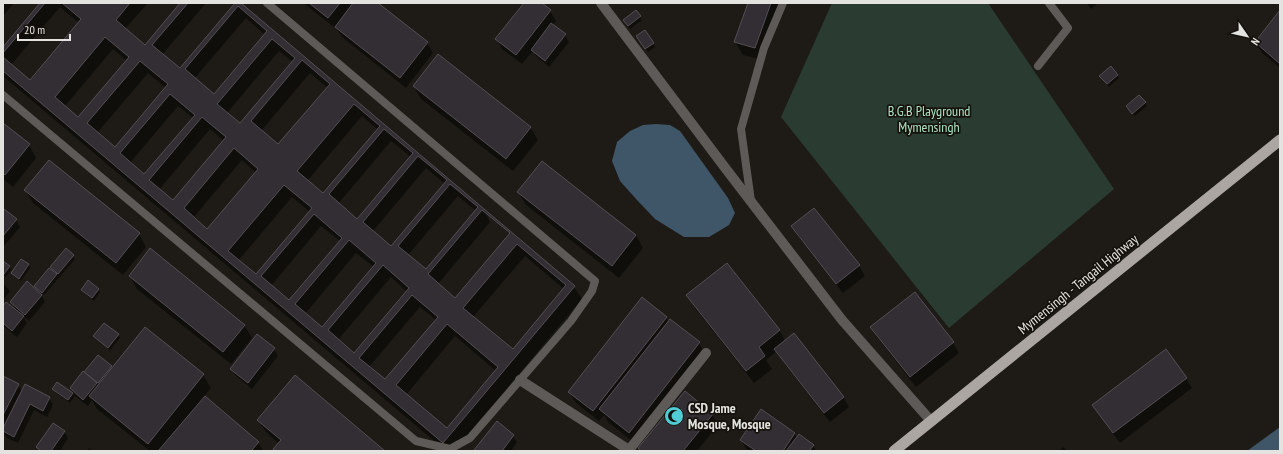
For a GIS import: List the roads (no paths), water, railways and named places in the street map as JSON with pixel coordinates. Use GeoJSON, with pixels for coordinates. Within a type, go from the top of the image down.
{"type":"FeatureCollection","features":[{"type":"Feature","properties":{"kind":"highway","name":"Mymensingh - Tangail Highway"},"geometry":{"type":"LineString","coordinates":[[894,451],[1280,140]]}},
{"type":"Feature","properties":{"kind":"street"},"geometry":{"type":"LineString","coordinates":[[601,3],[842,320],[931,422]]}},
{"type":"Feature","properties":{"kind":"street"},"geometry":{"type":"LineString","coordinates":[[520,380],[629,450],[706,353]]}},
{"type":"Feature","properties":{"kind":"lane"},"geometry":{"type":"LineString","coordinates":[[3,95],[416,441],[450,449],[470,438],[571,321],[592,291],[595,281],[267,3]]}},
{"type":"Feature","properties":{"kind":"lane"},"geometry":{"type":"LineString","coordinates":[[751,202],[741,129],[764,48],[783,3]]}},
{"type":"Feature","properties":{"kind":"lane"},"geometry":{"type":"LineString","coordinates":[[1038,66],[1068,28],[1050,3]]}},
{"type":"Feature","properties":{"kind":"water"},"geometry":{"type":"Polygon","coordinates":[[[643,125],[670,125],[680,131],[728,198],[735,213],[729,225],[709,237],[684,237],[655,219],[620,181],[612,161],[617,142],[630,131],[643,125]]]}},
{"type":"Feature","properties":{"kind":"water"},"geometry":{"type":"Polygon","coordinates":[[[1280,427],[1280,451],[1247,451],[1280,427]]]}},
{"type":"Feature","properties":{"kind":"place","name":"CSD Jame Mosque, Mosque"},"geometry":{"type":"Point","coordinates":[674,416]}},
{"type":"Feature","properties":{"kind":"park label","name":"B.G.B Playground Mymensingh"},"geometry":{"type":"Point","coordinates":[929,120]}}]}
